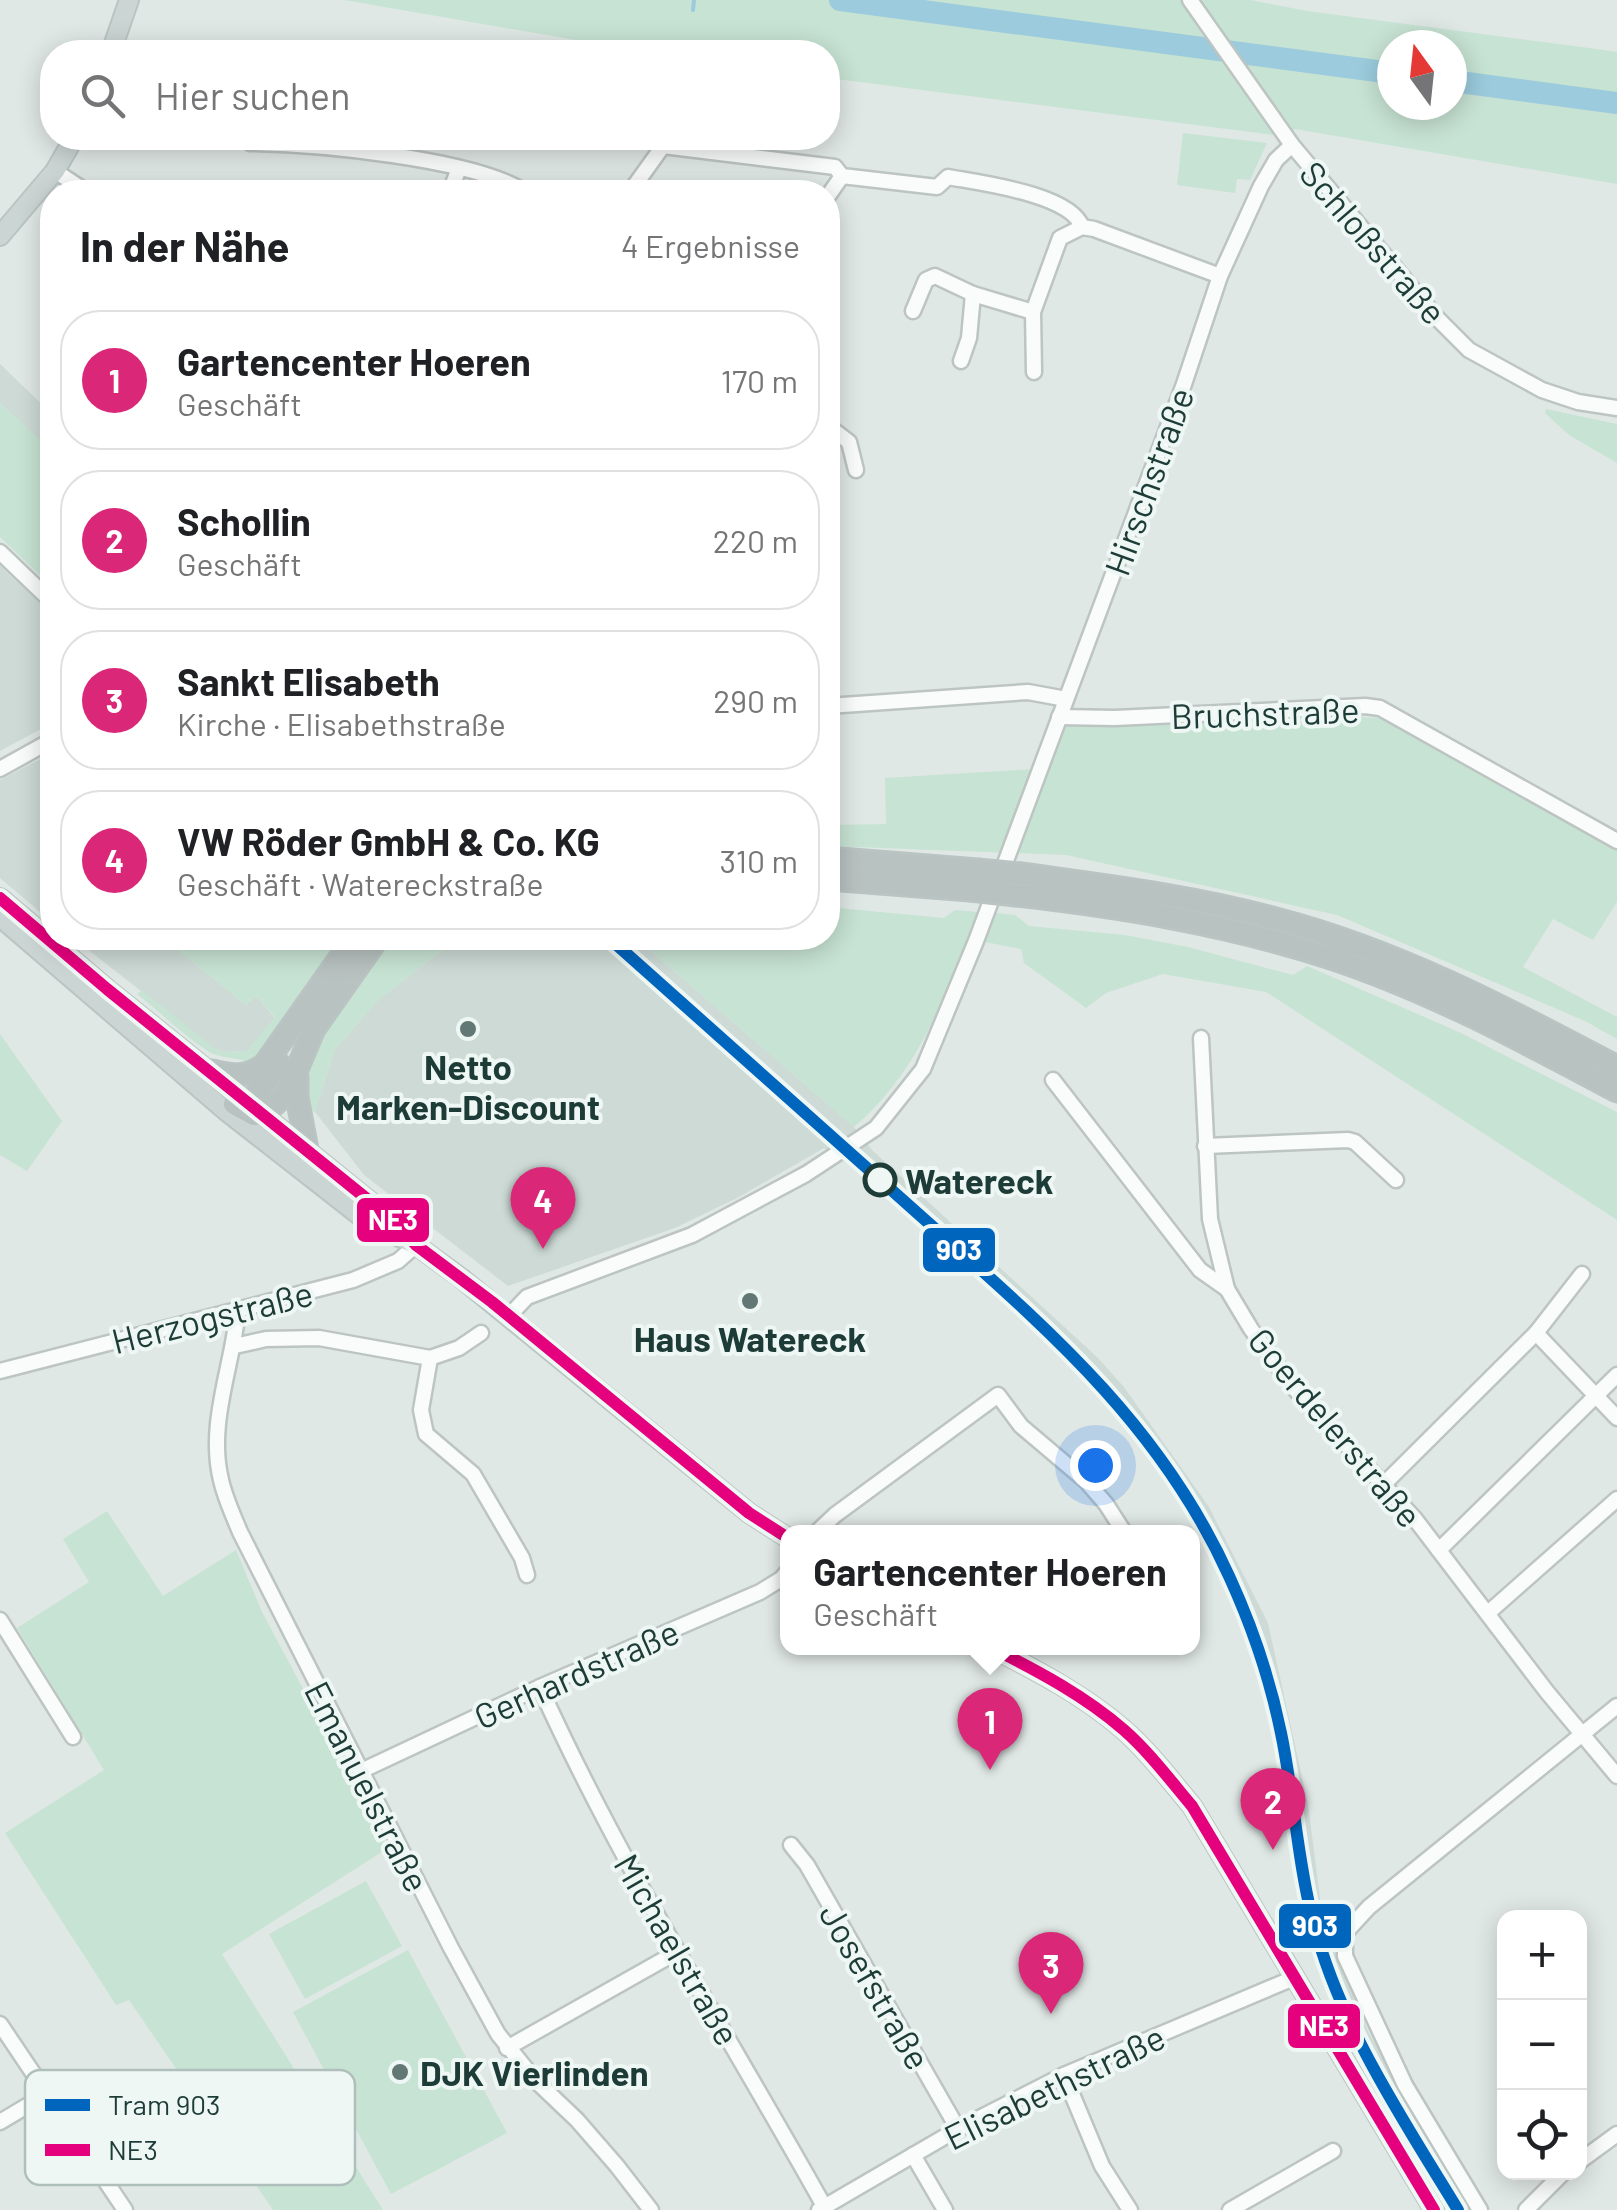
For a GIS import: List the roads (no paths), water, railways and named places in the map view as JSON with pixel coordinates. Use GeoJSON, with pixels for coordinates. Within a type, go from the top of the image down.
{"type":"FeatureCollection","features":[{"type":"Feature","properties":{"kind":"highway"},"geometry":{"type":"LineString","coordinates":[[840,859],[978,870],[1018,884],[1188,920],[1330,958],[1460,1010],[1617,1091]]}},
{"type":"Feature","properties":{"kind":"highway"},"geometry":{"type":"LineString","coordinates":[[840,881],[970,890],[1018,884],[1165,893],[1277,919],[1335,936],[1470,992],[1617,1067]]}},
{"type":"Feature","properties":{"kind":"highway"},"geometry":{"type":"LineString","coordinates":[[212,1070],[239,1076],[257,1071],[265,1064],[346,950]]}},
{"type":"Feature","properties":{"kind":"highway"},"geometry":{"type":"LineString","coordinates":[[249,1112],[355,950]]}},
{"type":"Feature","properties":{"kind":"highway"},"geometry":{"type":"LineString","coordinates":[[249,1112],[287,1093],[330,1002],[369,950]]}},
{"type":"Feature","properties":{"kind":"highway"},"geometry":{"type":"LineString","coordinates":[[296,1071],[297,1098],[308,1149]]}},
{"type":"Feature","properties":{"kind":"main road"},"geometry":{"type":"LineString","coordinates":[[115,40],[130,0]]}},
{"type":"Feature","properties":{"kind":"main road"},"geometry":{"type":"LineString","coordinates":[[47,180],[67,150]]}},
{"type":"Feature","properties":{"kind":"main road"},"geometry":{"type":"LineString","coordinates":[[0,236],[40,189]]}},
{"type":"Feature","properties":{"kind":"main road"},"geometry":{"type":"LineString","coordinates":[[0,898],[40,932]]}},
{"type":"Feature","properties":{"kind":"main road"},"geometry":{"type":"LineString","coordinates":[[0,918],[249,1112],[308,1149],[393,1220],[416,1245],[749,1513],[780,1533]]}},
{"type":"Feature","properties":{"kind":"main road"},"geometry":{"type":"LineString","coordinates":[[32,946],[40,950]]}},
{"type":"Feature","properties":{"kind":"main road"},"geometry":{"type":"LineString","coordinates":[[40,950],[55,957],[249,1112],[376,1228],[416,1245]]}},
{"type":"Feature","properties":{"kind":"main road"},"geometry":{"type":"LineString","coordinates":[[61,950],[212,1070],[249,1112]]}},
{"type":"Feature","properties":{"kind":"main road"},"geometry":{"type":"LineString","coordinates":[[1005,1655],[1082,1698],[1123,1729],[1192,1806],[1434,2210]]}},
{"type":"Feature","properties":{"kind":"street","name":"Schloßstraße"},"geometry":{"type":"LineString","coordinates":[[1190,0],[1292,145],[1437,318],[1469,350],[1542,390],[1578,402],[1617,408]]}},
{"type":"Feature","properties":{"kind":"street","name":"Hirschstraße"},"geometry":{"type":"LineString","coordinates":[[509,1316],[528,1297],[692,1235],[814,1170],[876,1128],[923,1069],[976,941],[1184,384],[1220,276],[1261,186],[1276,160],[1292,145]]}},
{"type":"Feature","properties":{"kind":"street"},"geometry":{"type":"LineString","coordinates":[[331,150],[459,168],[492,180]]}},
{"type":"Feature","properties":{"kind":"street"},"geometry":{"type":"LineString","coordinates":[[639,180],[660,150]]}},
{"type":"Feature","properties":{"kind":"street"},"geometry":{"type":"LineString","coordinates":[[694,150],[835,168],[842,176],[937,187],[948,177],[1009,188],[1067,209],[1079,217],[1082,227]]}},
{"type":"Feature","properties":{"kind":"street"},"geometry":{"type":"LineString","coordinates":[[454,180],[459,168]]}},
{"type":"Feature","properties":{"kind":"street"},"geometry":{"type":"LineString","coordinates":[[55,171],[69,180]]}},
{"type":"Feature","properties":{"kind":"street"},"geometry":{"type":"LineString","coordinates":[[839,180],[842,176]]}},
{"type":"Feature","properties":{"kind":"street"},"geometry":{"type":"LineString","coordinates":[[1034,372],[1033,312],[1060,238],[1082,227],[1220,276]]}},
{"type":"Feature","properties":{"kind":"street"},"geometry":{"type":"LineString","coordinates":[[914,312],[926,280],[935,276],[973,294],[1033,312]]}},
{"type":"Feature","properties":{"kind":"street"},"geometry":{"type":"LineString","coordinates":[[961,361],[969,338],[973,294]]}},
{"type":"Feature","properties":{"kind":"street"},"geometry":{"type":"LineString","coordinates":[[840,435],[850,442],[856,470]]}},
{"type":"Feature","properties":{"kind":"street"},"geometry":{"type":"LineString","coordinates":[[0,552],[40,590]]}},
{"type":"Feature","properties":{"kind":"street"},"geometry":{"type":"LineString","coordinates":[[840,705],[1028,692],[1066,700]]}},
{"type":"Feature","properties":{"kind":"street","name":"Bruchstraße"},"geometry":{"type":"LineString","coordinates":[[1059,717],[1380,708],[1617,841]]}},
{"type":"Feature","properties":{"kind":"street"},"geometry":{"type":"LineString","coordinates":[[0,768],[40,746]]}},
{"type":"Feature","properties":{"kind":"street"},"geometry":{"type":"LineString","coordinates":[[1201,1038],[1210,1220],[1226,1288]]}},
{"type":"Feature","properties":{"kind":"street","name":"Goerdelerstraße"},"geometry":{"type":"LineString","coordinates":[[1052,1080],[1200,1270],[1226,1288],[1250,1329],[1294,1388],[1439,1550],[1547,1692],[1617,1776]]}},
{"type":"Feature","properties":{"kind":"street"},"geometry":{"type":"LineString","coordinates":[[1205,1146],[1348,1140],[1396,1180]]}},
{"type":"Feature","properties":{"kind":"street","name":"Herzogstraße"},"geometry":{"type":"LineString","coordinates":[[0,1371],[353,1280],[398,1261],[416,1245]]}},
{"type":"Feature","properties":{"kind":"street"},"geometry":{"type":"LineString","coordinates":[[1383,1486],[1536,1333],[1582,1274]]}},
{"type":"Feature","properties":{"kind":"street","name":"Emanuelstraße"},"geometry":{"type":"LineString","coordinates":[[238,1310],[235,1346],[217,1422],[221,1481],[240,1532],[472,1990],[507,2048],[577,2120],[651,2210]]}},
{"type":"Feature","properties":{"kind":"street"},"geometry":{"type":"LineString","coordinates":[[235,1346],[266,1339],[319,1338],[430,1358],[459,1348],[482,1332]]}},
{"type":"Feature","properties":{"kind":"street"},"geometry":{"type":"LineString","coordinates":[[1536,1333],[1617,1418]]}},
{"type":"Feature","properties":{"kind":"street"},"geometry":{"type":"LineString","coordinates":[[430,1358],[421,1410],[426,1434],[473,1474],[522,1558],[527,1575]]}},
{"type":"Feature","properties":{"kind":"street"},"geometry":{"type":"LineString","coordinates":[[1439,1550],[1617,1375]]}},
{"type":"Feature","properties":{"kind":"street"},"geometry":{"type":"LineString","coordinates":[[824,1525],[998,1396],[1022,1426],[1086,1481],[1120,1525]]}},
{"type":"Feature","properties":{"kind":"street"},"geometry":{"type":"LineString","coordinates":[[1488,1613],[1617,1500]]}},
{"type":"Feature","properties":{"kind":"street","name":"Gerhardstraße"},"geometry":{"type":"LineString","coordinates":[[361,1771],[780,1580]]}},
{"type":"Feature","properties":{"kind":"street"},"geometry":{"type":"LineString","coordinates":[[0,1620],[73,1737]]}},
{"type":"Feature","properties":{"kind":"street","name":"Michaelstraße"},"geometry":{"type":"LineString","coordinates":[[540,1687],[580,1774],[821,2208]]}},
{"type":"Feature","properties":{"kind":"street"},"geometry":{"type":"LineString","coordinates":[[1480,2210],[1405,2085],[1345,1956],[1345,1933],[1369,1907],[1617,1706]]}},
{"type":"Feature","properties":{"kind":"street","name":"Josefstraße"},"geometry":{"type":"LineString","coordinates":[[791,1845],[808,1865],[958,2130]]}},
{"type":"Feature","properties":{"kind":"street"},"geometry":{"type":"LineString","coordinates":[[507,2048],[677,1952]]}},
{"type":"Feature","properties":{"kind":"street","name":"Elisabethstraße"},"geometry":{"type":"LineString","coordinates":[[821,2208],[958,2130],[1064,2076],[1296,1977]]}},
{"type":"Feature","properties":{"kind":"street"},"geometry":{"type":"LineString","coordinates":[[0,2024],[30,2070]]}},
{"type":"Feature","properties":{"kind":"street"},"geometry":{"type":"LineString","coordinates":[[1064,2076],[1102,2166],[1130,2210]]}},
{"type":"Feature","properties":{"kind":"street"},"geometry":{"type":"LineString","coordinates":[[0,2122],[25,2107]]}},
{"type":"Feature","properties":{"kind":"street"},"geometry":{"type":"LineString","coordinates":[[1587,2156],[1617,2134]]}},
{"type":"Feature","properties":{"kind":"street"},"geometry":{"type":"LineString","coordinates":[[1230,2210],[1333,2151]]}},
{"type":"Feature","properties":{"kind":"street"},"geometry":{"type":"LineString","coordinates":[[913,2155],[944,2210]]}},
{"type":"Feature","properties":{"kind":"street"},"geometry":{"type":"LineString","coordinates":[[1526,2210],[1556,2180]]}},
{"type":"Feature","properties":{"kind":"street"},"geometry":{"type":"LineString","coordinates":[[108,2185],[125,2210]]}},
{"type":"Feature","properties":{"kind":"waterway"},"geometry":{"type":"LineString","coordinates":[[693,10],[694,0]]}},
{"type":"Feature","properties":{"kind":"waterway"},"geometry":{"type":"LineString","coordinates":[[840,0],[1377,71]]}},
{"type":"Feature","properties":{"kind":"waterway"},"geometry":{"type":"LineString","coordinates":[[1467,83],[1617,103]]}},
{"type":"Feature","properties":{"kind":"tram line","name":"903"},"geometry":{"type":"LineString","coordinates":[[622,950],[1044,1328],[1128,1417],[1165,1466],[1199,1518],[1229,1576],[1260,1653],[1281,1733],[1313,1921],[1339,1998],[1375,2070],[1458,2210]]}},
{"type":"Feature","properties":{"kind":"place","name":"Netto Marken-Discount"},"geometry":{"type":"Point","coordinates":[468,1029]}},
{"type":"Feature","properties":{"kind":"place","name":"Watereck"},"geometry":{"type":"Point","coordinates":[880,1180]}},
{"type":"Feature","properties":{"kind":"place","name":"VW Röder GmbH & Co. KG"},"geometry":{"type":"Point","coordinates":[543,1249]}},
{"type":"Feature","properties":{"kind":"place","name":"Haus Watereck"},"geometry":{"type":"Point","coordinates":[750,1301]}},
{"type":"Feature","properties":{"kind":"place","name":"Gartencenter Hoeren"},"geometry":{"type":"Point","coordinates":[990,1770]}},
{"type":"Feature","properties":{"kind":"place","name":"Schollin"},"geometry":{"type":"Point","coordinates":[1273,1850]}},
{"type":"Feature","properties":{"kind":"place","name":"Sankt Elisabeth"},"geometry":{"type":"Point","coordinates":[1051,2014]}},
{"type":"Feature","properties":{"kind":"place","name":"DJK Vierlinden"},"geometry":{"type":"Point","coordinates":[400,2072]}}]}
